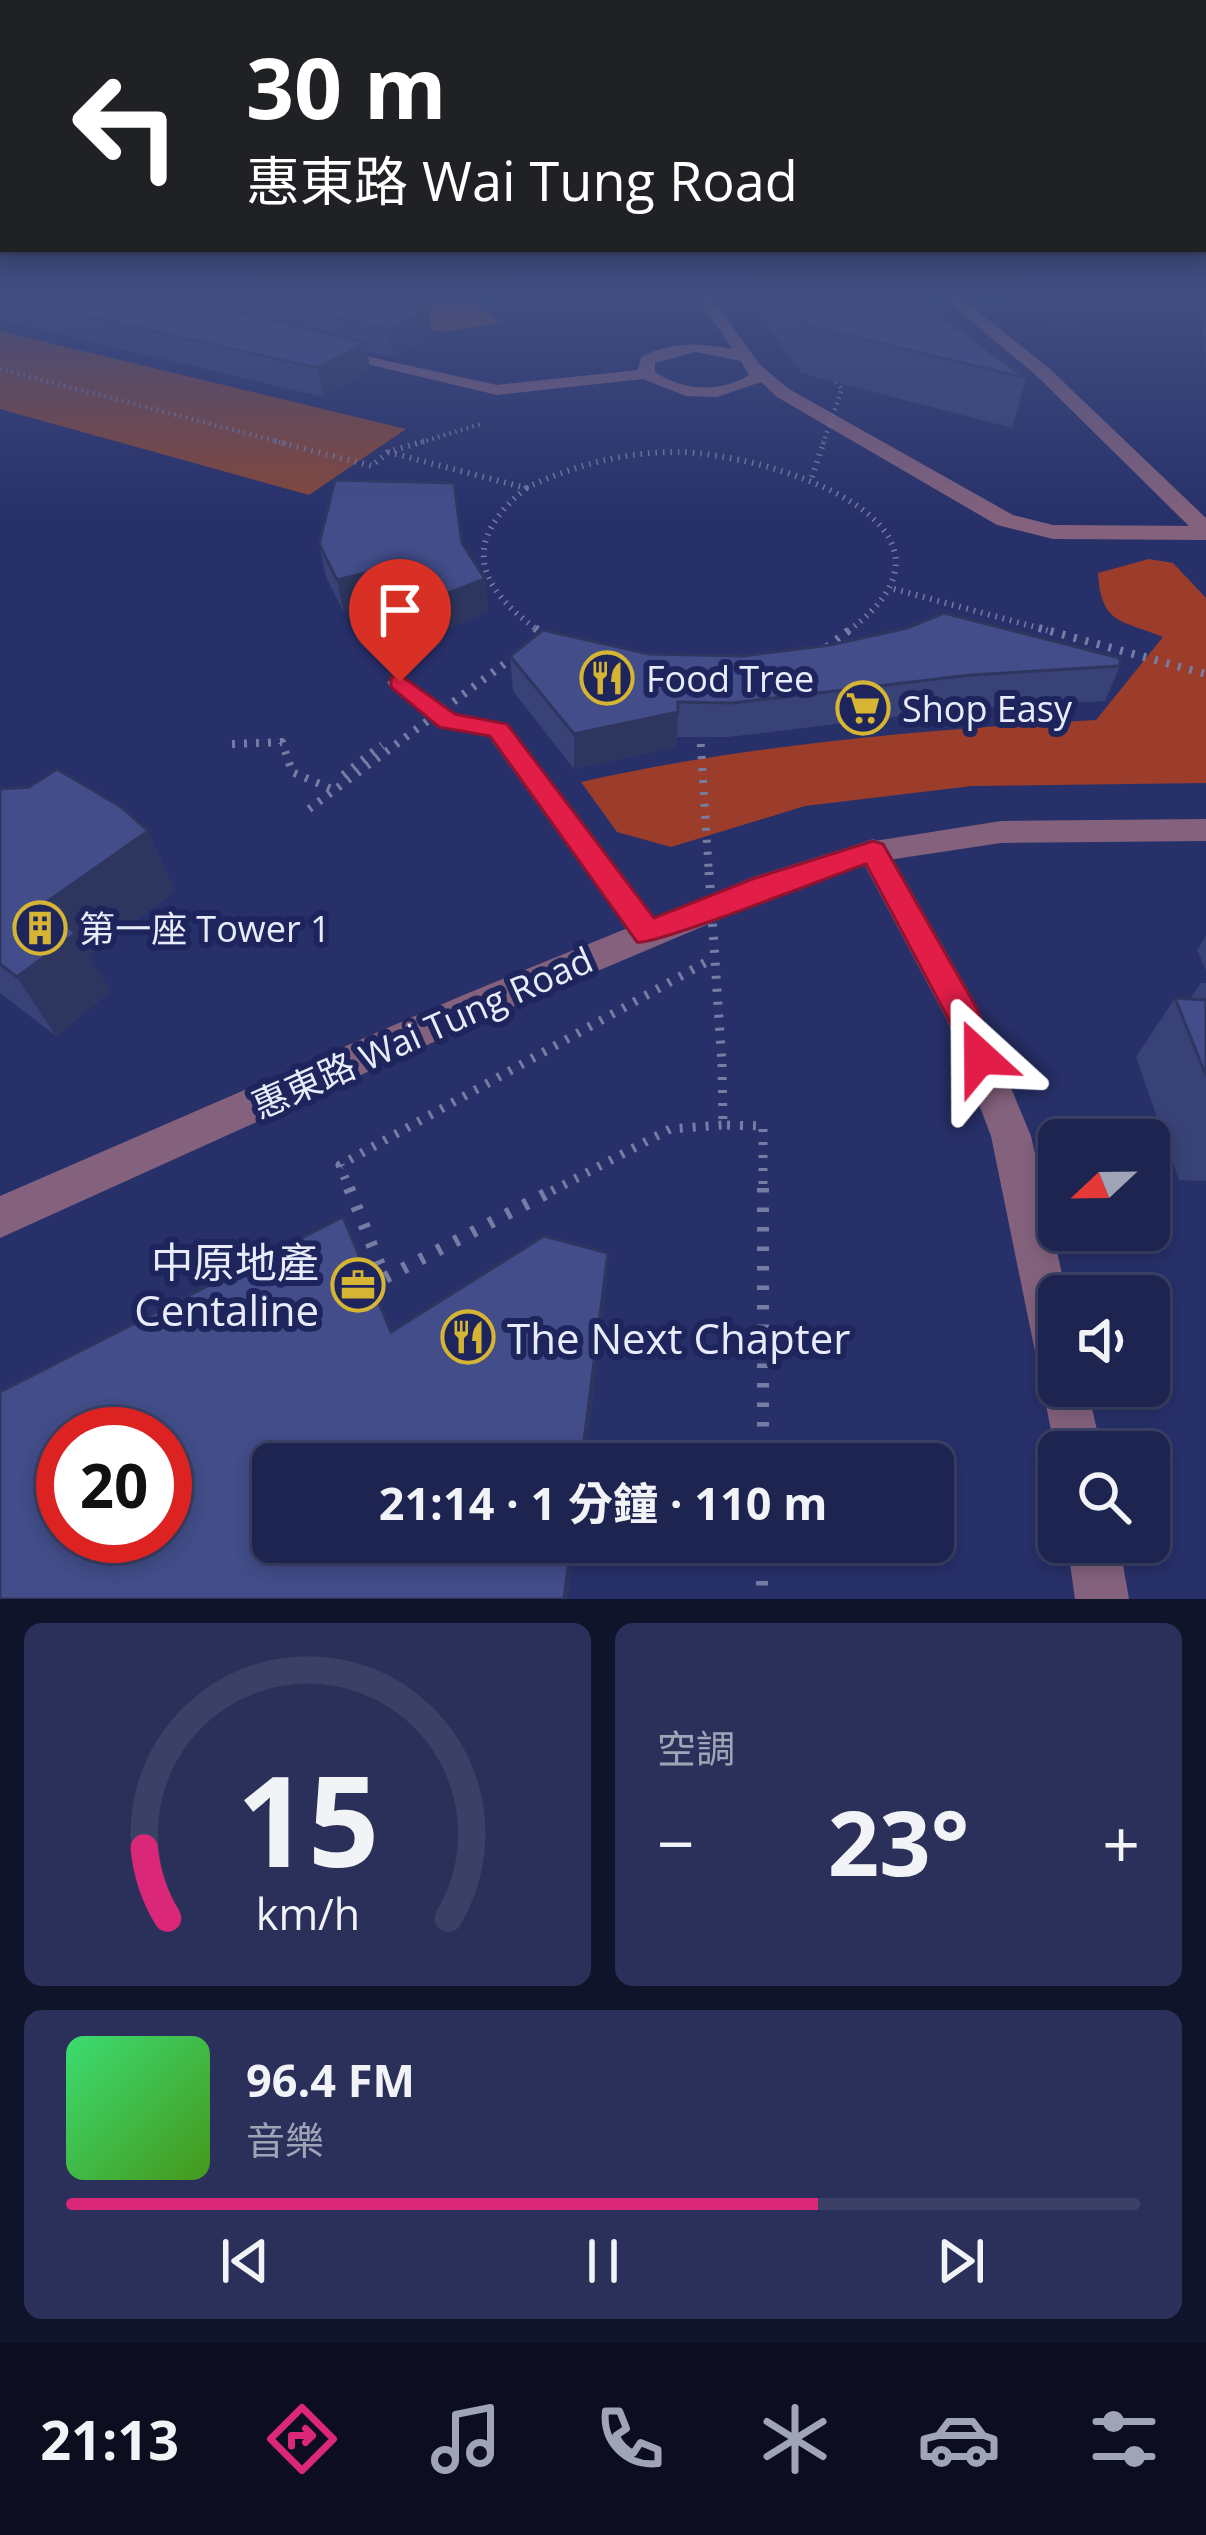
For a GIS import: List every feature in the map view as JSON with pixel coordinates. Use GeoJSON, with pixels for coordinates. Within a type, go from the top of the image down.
{"type":"FeatureCollection","features":[{"type":"Feature","properties":{"kind":"street"},"geometry":{"type":"LineString","coordinates":[[413,372],[497,390],[646,374],[688,391],[745,386],[783,393]]}},
{"type":"Feature","properties":{"kind":"street"},"geometry":{"type":"LineString","coordinates":[[745,386],[750,372]]}},
{"type":"Feature","properties":{"kind":"street"},"geometry":{"type":"LineString","coordinates":[[761,372],[783,393],[1005,520],[1053,532],[1206,531]]}},
{"type":"Feature","properties":{"kind":"street"},"geometry":{"type":"LineString","coordinates":[[1042,372],[1206,531]]}},
{"type":"Feature","properties":{"kind":"street"},"geometry":{"type":"LineString","coordinates":[[400,682],[448,721],[498,730],[648,933]]}},
{"type":"Feature","properties":{"kind":"street","name":"惠東路 Wai Tung Road"},"geometry":{"type":"LineString","coordinates":[[0,1217],[648,933],[765,886],[873,851],[1001,832],[1206,830]]}},
{"type":"Feature","properties":{"kind":"street"},"geometry":{"type":"LineString","coordinates":[[873,851],[964,1017],[1011,1136],[1040,1275]]}},
{"type":"Feature","properties":{"kind":"street"},"geometry":{"type":"LineString","coordinates":[[1096,1563],[1102,1599]]}},
{"type":"Feature","properties":{"kind":"path"},"geometry":{"type":"LineString","coordinates":[[10,372],[371,466],[388,452],[526,488]]}},
{"type":"Feature","properties":{"kind":"path"},"geometry":{"type":"LineString","coordinates":[[812,477],[842,389],[831,374]]}},
{"type":"Feature","properties":{"kind":"path"},"geometry":{"type":"LineString","coordinates":[[565,644],[513,614],[492,591],[483,570],[486,529],[509,500],[549,476],[606,459],[692,452],[759,461],[812,477],[854,500],[878,521],[894,546],[898,567],[894,589],[870,623],[822,650]]}},
{"type":"Feature","properties":{"kind":"path"},"geometry":{"type":"LineString","coordinates":[[894,589],[1206,674]]}},
{"type":"Feature","properties":{"kind":"path"},"geometry":{"type":"LineString","coordinates":[[309,809],[544,635]]}},
{"type":"Feature","properties":{"kind":"path"},"geometry":{"type":"LineString","coordinates":[[699,717],[723,1125],[763,1126],[763,1443]]}},
{"type":"Feature","properties":{"kind":"path"},"geometry":{"type":"LineString","coordinates":[[232,744],[282,742],[292,772],[334,790]]}},
{"type":"Feature","properties":{"kind":"path"},"geometry":{"type":"LineString","coordinates":[[343,775],[382,746]]}},
{"type":"Feature","properties":{"kind":"path","name":"惠東路 Wai Tung Road"},"geometry":{"type":"LineString","coordinates":[[719,954],[340,1166],[386,1278],[670,1129],[723,1125]]}},
{"type":"Feature","properties":{"kind":"path"},"geometry":{"type":"LineString","coordinates":[[762,1563],[762,1599]]}},
{"type":"Feature","properties":{"kind":"shaded area"},"geometry":{"type":"Polygon","coordinates":[[[0,372],[168,372],[406,429],[309,495],[0,409],[0,372]]]}},
{"type":"Feature","properties":{"kind":"shaded area"},"geometry":{"type":"Polygon","coordinates":[[[1149,559],[1173,563],[1206,598],[1206,783],[972,786],[805,806],[671,847],[617,832],[581,782],[837,740],[1096,720],[1163,637],[1109,612],[1098,573],[1149,559]]]}},
{"type":"Feature","properties":{"kind":"building"},"geometry":{"type":"Polygon","coordinates":[[[335,480],[454,483],[462,543],[485,579],[425,602],[387,568],[337,580],[319,544],[335,480]]]}},
{"type":"Feature","properties":{"kind":"building"},"geometry":{"type":"Polygon","coordinates":[[[944,613],[1120,658],[1120,666],[971,675],[732,703],[678,702],[678,712],[574,734],[510,656],[543,630],[649,654],[743,656],[830,645],[907,628],[944,613]]]}},
{"type":"Feature","properties":{"kind":"building"},"geometry":{"type":"Polygon","coordinates":[[[57,769],[121,807],[148,831],[41,906],[76,933],[17,977],[0,964],[0,789],[29,787],[57,769]]]}},
{"type":"Feature","properties":{"kind":"building"},"geometry":{"type":"Polygon","coordinates":[[[1175,998],[1206,1000],[1206,1076],[1175,998]]]}},
{"type":"Feature","properties":{"kind":"building"},"geometry":{"type":"Polygon","coordinates":[[[343,1217],[391,1332],[544,1236],[608,1253],[584,1443],[252,1443],[252,1563],[568,1563],[564,1599],[0,1599],[0,1392],[343,1217]]]}},
{"type":"Feature","properties":{"kind":"place","name":"Food Tree"},"geometry":{"type":"Point","coordinates":[607,678]}},
{"type":"Feature","properties":{"kind":"place","name":"Shop Easy"},"geometry":{"type":"Point","coordinates":[863,708]}},
{"type":"Feature","properties":{"kind":"place","name":"第一座 Tower 1"},"geometry":{"type":"Point","coordinates":[40,928]}},
{"type":"Feature","properties":{"kind":"place","name":"中原地產 Centaline"},"geometry":{"type":"Point","coordinates":[358,1285]}},
{"type":"Feature","properties":{"kind":"place","name":"The Next Chapter"},"geometry":{"type":"Point","coordinates":[468,1337]}},
{"type":"Feature","properties":{"kind":"route"},"geometry":{"type":"LineString","coordinates":[[400,682],[448,721],[498,730],[648,933],[765,886],[873,851],[964,1017],[980,1057]]}}]}
